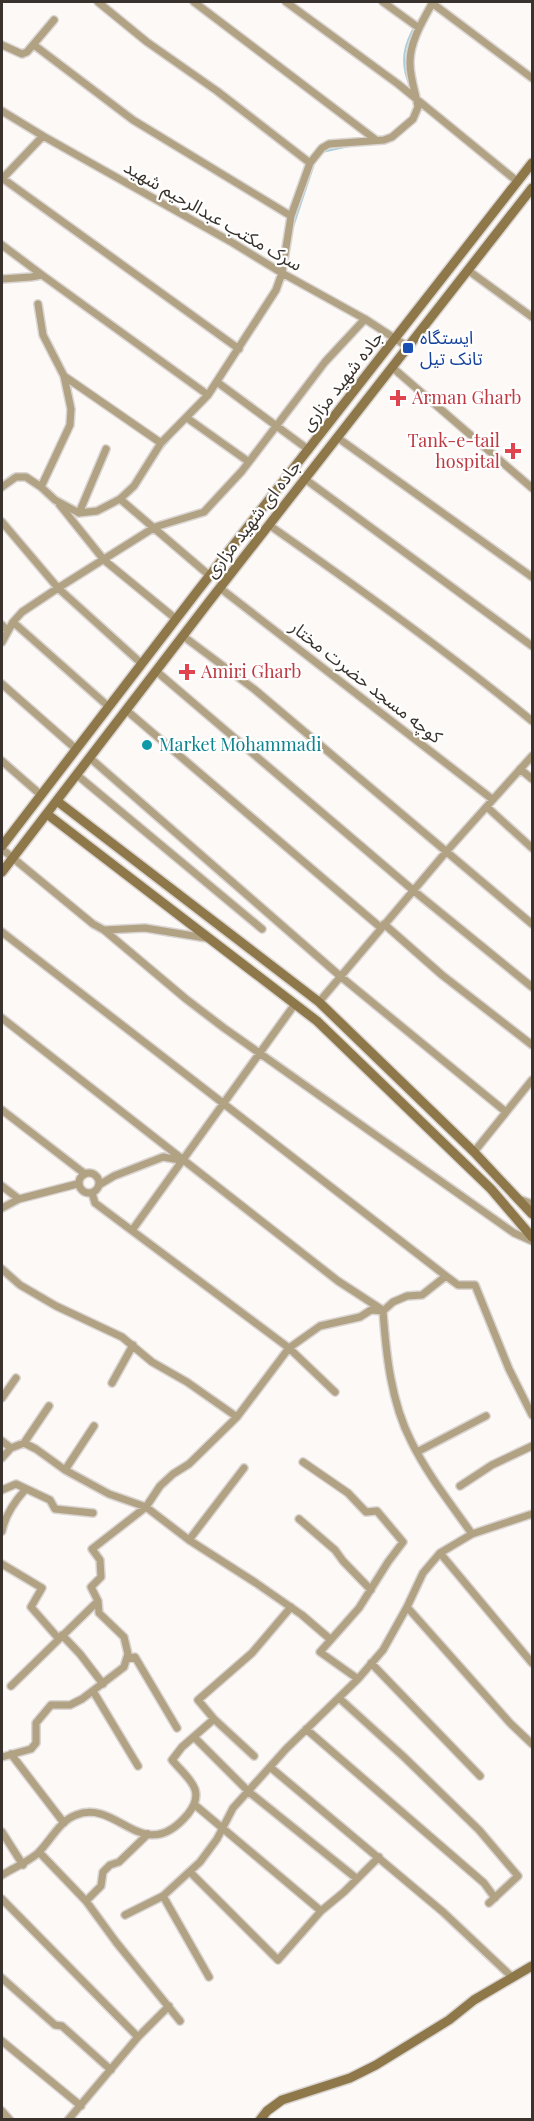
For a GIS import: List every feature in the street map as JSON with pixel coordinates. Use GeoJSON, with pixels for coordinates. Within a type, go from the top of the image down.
{"type":"FeatureCollection","features":[{"type":"Feature","properties":{"kind":"main road","name":"جاده شهید مزاری"},"geometry":{"type":"LineString","coordinates":[[2,848],[40,795],[176,619],[532,163]]}},
{"type":"Feature","properties":{"kind":"main road","name":"جاده ای شهید مزاری"},"geometry":{"type":"LineString","coordinates":[[2,872],[220,588],[532,190]]}},
{"type":"Feature","properties":{"kind":"main road"},"geometry":{"type":"LineString","coordinates":[[57,801],[319,1002],[474,1152],[532,1214]]}},
{"type":"Feature","properties":{"kind":"main road"},"geometry":{"type":"LineString","coordinates":[[47,814],[317,1020],[491,1189],[532,1235]]}},
{"type":"Feature","properties":{"kind":"main road"},"geometry":{"type":"LineString","coordinates":[[261,2120],[267,2111],[282,2100],[350,2078],[375,2065],[449,2020],[474,2000],[532,1966]]}},
{"type":"Feature","properties":{"kind":"street"},"geometry":{"type":"LineString","coordinates":[[98,2],[147,42],[217,91],[310,163]]}},
{"type":"Feature","properties":{"kind":"street"},"geometry":{"type":"LineString","coordinates":[[194,2],[376,140]]}},
{"type":"Feature","properties":{"kind":"street"},"geometry":{"type":"LineString","coordinates":[[286,2],[417,100],[518,182]]}},
{"type":"Feature","properties":{"kind":"street"},"geometry":{"type":"LineString","coordinates":[[383,2],[419,28]]}},
{"type":"Feature","properties":{"kind":"street"},"geometry":{"type":"LineString","coordinates":[[55,500],[79,513],[97,511],[120,499],[139,478],[161,443],[208,394],[276,290],[282,273],[291,216],[310,163],[322,148],[329,144],[392,137],[413,119],[418,107],[410,64],[413,44],[432,2],[532,78]]}},
{"type":"Feature","properties":{"kind":"street"},"geometry":{"type":"LineString","coordinates":[[2,45],[22,54],[27,52],[54,20]]}},
{"type":"Feature","properties":{"kind":"street"},"geometry":{"type":"LineString","coordinates":[[34,45],[133,120],[291,216]]}},
{"type":"Feature","properties":{"kind":"street","name":"سرک مکتب عبدالرحیم شهید"},"geometry":{"type":"LineString","coordinates":[[2,111],[365,319],[408,347]]}},
{"type":"Feature","properties":{"kind":"street"},"geometry":{"type":"LineString","coordinates":[[43,136],[2,179],[239,349]]}},
{"type":"Feature","properties":{"kind":"street"},"geometry":{"type":"LineString","coordinates":[[2,245],[208,394]]}},
{"type":"Feature","properties":{"kind":"street"},"geometry":{"type":"LineString","coordinates":[[469,270],[532,317]]}},
{"type":"Feature","properties":{"kind":"street"},"geometry":{"type":"LineString","coordinates":[[2,279],[31,278],[42,275]]}},
{"type":"Feature","properties":{"kind":"street"},"geometry":{"type":"LineString","coordinates":[[38,304],[43,335],[64,376],[71,409],[70,425],[41,487]]}},
{"type":"Feature","properties":{"kind":"street"},"geometry":{"type":"LineString","coordinates":[[2,642],[22,612],[58,588],[155,527],[204,512],[249,462],[325,362],[365,319]]}},
{"type":"Feature","properties":{"kind":"street"},"geometry":{"type":"LineString","coordinates":[[393,368],[532,488]]}},
{"type":"Feature","properties":{"kind":"street"},"geometry":{"type":"LineString","coordinates":[[64,376],[161,443]]}},
{"type":"Feature","properties":{"kind":"street"},"geometry":{"type":"LineString","coordinates":[[216,382],[309,450]]}},
{"type":"Feature","properties":{"kind":"street"},"geometry":{"type":"LineString","coordinates":[[187,418],[249,462]]}},
{"type":"Feature","properties":{"kind":"street"},"geometry":{"type":"LineString","coordinates":[[338,438],[532,577]]}},
{"type":"Feature","properties":{"kind":"street"},"geometry":{"type":"LineString","coordinates":[[79,513],[106,449]]}},
{"type":"Feature","properties":{"kind":"street"},"geometry":{"type":"LineString","coordinates":[[2,487],[16,477],[26,477],[41,487],[55,500],[104,560],[176,619]]}},
{"type":"Feature","properties":{"kind":"street"},"geometry":{"type":"LineString","coordinates":[[305,479],[532,646]]}},
{"type":"Feature","properties":{"kind":"street"},"geometry":{"type":"LineString","coordinates":[[120,499],[210,576]]}},
{"type":"Feature","properties":{"kind":"street"},"geometry":{"type":"LineString","coordinates":[[2,522],[58,588],[142,664]]}},
{"type":"Feature","properties":{"kind":"street"},"geometry":{"type":"LineString","coordinates":[[269,525],[494,688],[532,721]]}},
{"type":"Feature","properties":{"kind":"street","name":"کوچه مسجد حضرت مختار"},"geometry":{"type":"LineString","coordinates":[[220,588],[492,800]]}},
{"type":"Feature","properties":{"kind":"street"},"geometry":{"type":"LineString","coordinates":[[14,622],[109,707]]}},
{"type":"Feature","properties":{"kind":"street"},"geometry":{"type":"LineString","coordinates":[[2,625],[8,631]]}},
{"type":"Feature","properties":{"kind":"street"},"geometry":{"type":"LineString","coordinates":[[183,636],[254,689],[532,924]]}},
{"type":"Feature","properties":{"kind":"street"},"geometry":{"type":"LineString","coordinates":[[156,671],[414,891],[532,987]]}},
{"type":"Feature","properties":{"kind":"street"},"geometry":{"type":"LineString","coordinates":[[2,684],[76,749]]}},
{"type":"Feature","properties":{"kind":"street"},"geometry":{"type":"LineString","coordinates":[[126,710],[382,926],[532,1045]]}},
{"type":"Feature","properties":{"kind":"street"},"geometry":{"type":"LineString","coordinates":[[319,1002],[446,852],[532,756]]}},
{"type":"Feature","properties":{"kind":"street"},"geometry":{"type":"LineString","coordinates":[[90,758],[340,976],[506,1112]]}},
{"type":"Feature","properties":{"kind":"street"},"geometry":{"type":"LineString","coordinates":[[2,760],[40,795]]}},
{"type":"Feature","properties":{"kind":"street"},"geometry":{"type":"LineString","coordinates":[[520,769],[532,779]]}},
{"type":"Feature","properties":{"kind":"street"},"geometry":{"type":"LineString","coordinates":[[77,775],[262,929]]}},
{"type":"Feature","properties":{"kind":"street"},"geometry":{"type":"LineString","coordinates":[[487,807],[532,848]]}},
{"type":"Feature","properties":{"kind":"street"},"geometry":{"type":"LineString","coordinates":[[2,848],[186,999],[514,1233],[532,1235]]}},
{"type":"Feature","properties":{"kind":"street"},"geometry":{"type":"LineString","coordinates":[[104,930],[145,928],[211,939]]}},
{"type":"Feature","properties":{"kind":"street"},"geometry":{"type":"LineString","coordinates":[[2,932],[458,1285],[475,1285],[509,1369],[532,1415]]}},
{"type":"Feature","properties":{"kind":"street"},"geometry":{"type":"LineString","coordinates":[[133,1229],[296,1004]]}},
{"type":"Feature","properties":{"kind":"street"},"geometry":{"type":"LineString","coordinates":[[2,1018],[338,1281],[383,1311]]}},
{"type":"Feature","properties":{"kind":"street"},"geometry":{"type":"LineString","coordinates":[[474,1152],[506,1112],[529,1090],[532,1080]]}},
{"type":"Feature","properties":{"kind":"street"},"geometry":{"type":"LineString","coordinates":[[2,1110],[85,1174],[94,1174],[99,1180],[99,1185]]}},
{"type":"Feature","properties":{"kind":"street"},"geometry":{"type":"LineString","coordinates":[[77,1184],[85,1193],[92,1193],[99,1185],[114,1176],[163,1157],[182,1161]]}},
{"type":"Feature","properties":{"kind":"street"},"geometry":{"type":"LineString","coordinates":[[2,1208],[19,1200],[77,1184],[85,1174]]}},
{"type":"Feature","properties":{"kind":"street"},"geometry":{"type":"LineString","coordinates":[[2,1186],[19,1200]]}},
{"type":"Feature","properties":{"kind":"street"},"geometry":{"type":"LineString","coordinates":[[92,1193],[95,1203],[133,1229],[289,1348],[335,1392]]}},
{"type":"Feature","properties":{"kind":"street"},"geometry":{"type":"LineString","coordinates":[[519,1199],[532,1204]]}},
{"type":"Feature","properties":{"kind":"street"},"geometry":{"type":"LineString","coordinates":[[2,1269],[21,1285],[56,1306],[122,1337],[152,1362],[188,1382],[237,1417]]}},
{"type":"Feature","properties":{"kind":"street"},"geometry":{"type":"LineString","coordinates":[[2,1756],[31,1749],[36,1743],[36,1723],[51,1705],[70,1705],[103,1684],[124,1667],[127,1659],[124,1637],[99,1613],[98,1601],[91,1587],[101,1577],[100,1560],[92,1550],[146,1507],[167,1480],[189,1464],[237,1417],[289,1348],[320,1326],[360,1317],[371,1310],[383,1311],[393,1302],[407,1296],[422,1295],[446,1276]]}},
{"type":"Feature","properties":{"kind":"street"},"geometry":{"type":"LineString","coordinates":[[383,1311],[386,1353],[399,1410],[417,1452],[472,1534]]}},
{"type":"Feature","properties":{"kind":"street"},"geometry":{"type":"LineString","coordinates":[[112,1383],[133,1345]]}},
{"type":"Feature","properties":{"kind":"street"},"geometry":{"type":"LineString","coordinates":[[2,1398],[16,1378]]}},
{"type":"Feature","properties":{"kind":"street"},"geometry":{"type":"LineString","coordinates":[[2,1458],[11,1448],[24,1443],[49,1406]]}},
{"type":"Feature","properties":{"kind":"street"},"geometry":{"type":"LineString","coordinates":[[417,1452],[486,1416]]}},
{"type":"Feature","properties":{"kind":"street"},"geometry":{"type":"LineString","coordinates":[[65,1470],[94,1426]]}},
{"type":"Feature","properties":{"kind":"street"},"geometry":{"type":"LineString","coordinates":[[2,1441],[11,1448]]}},
{"type":"Feature","properties":{"kind":"street"},"geometry":{"type":"LineString","coordinates":[[24,1443],[65,1470],[109,1494],[146,1507],[189,1540],[291,1607],[330,1639]]}},
{"type":"Feature","properties":{"kind":"street"},"geometry":{"type":"LineString","coordinates":[[460,1486],[492,1465],[532,1446]]}},
{"type":"Feature","properties":{"kind":"street"},"geometry":{"type":"LineString","coordinates":[[303,1462],[348,1493],[366,1512],[378,1512],[403,1542],[359,1608],[320,1652],[358,1679]]}},
{"type":"Feature","properties":{"kind":"street"},"geometry":{"type":"LineString","coordinates":[[189,1540],[243,1468]]}},
{"type":"Feature","properties":{"kind":"street"},"geometry":{"type":"LineString","coordinates":[[2,1490],[16,1485],[50,1500],[55,1509],[93,1513]]}},
{"type":"Feature","properties":{"kind":"street"},"geometry":{"type":"LineString","coordinates":[[2,1531],[3,1522],[17,1498],[25,1490]]}},
{"type":"Feature","properties":{"kind":"street"},"geometry":{"type":"LineString","coordinates":[[125,1915],[163,1896],[200,1862],[233,1809],[306,1729],[358,1679],[382,1650],[407,1607],[423,1573],[440,1553],[472,1534],[532,1514]]}},
{"type":"Feature","properties":{"kind":"street"},"geometry":{"type":"LineString","coordinates":[[299,1519],[336,1550],[343,1561],[371,1590]]}},
{"type":"Feature","properties":{"kind":"street"},"geometry":{"type":"LineString","coordinates":[[440,1553],[532,1663]]}},
{"type":"Feature","properties":{"kind":"street"},"geometry":{"type":"LineString","coordinates":[[2,1564],[42,1588],[31,1607],[103,1684]]}},
{"type":"Feature","properties":{"kind":"street"},"geometry":{"type":"LineString","coordinates":[[11,1686],[98,1601]]}},
{"type":"Feature","properties":{"kind":"street"},"geometry":{"type":"LineString","coordinates":[[254,1756],[214,1719],[198,1700],[252,1653],[291,1607]]}},
{"type":"Feature","properties":{"kind":"street"},"geometry":{"type":"LineString","coordinates":[[407,1607],[510,1723],[532,1744]]}},
{"type":"Feature","properties":{"kind":"street"},"geometry":{"type":"LineString","coordinates":[[127,1659],[135,1657],[177,1728]]}},
{"type":"Feature","properties":{"kind":"street"},"geometry":{"type":"LineString","coordinates":[[371,1663],[480,1776]]}},
{"type":"Feature","properties":{"kind":"street"},"geometry":{"type":"LineString","coordinates":[[93,1691],[138,1766]]}},
{"type":"Feature","properties":{"kind":"street"},"geometry":{"type":"LineString","coordinates":[[339,1698],[479,1830],[518,1876],[489,1903]]}},
{"type":"Feature","properties":{"kind":"street"},"geometry":{"type":"LineString","coordinates":[[2,1875],[23,1865],[39,1852],[63,1823],[75,1815],[93,1812],[110,1817],[127,1828],[153,1836],[165,1834],[181,1822],[195,1805],[197,1797],[194,1786],[172,1760],[182,1747],[214,1719]]}},
{"type":"Feature","properties":{"kind":"street"},"geometry":{"type":"LineString","coordinates":[[306,1729],[484,1883],[495,1898]]}},
{"type":"Feature","properties":{"kind":"street"},"geometry":{"type":"LineString","coordinates":[[194,1737],[249,1792],[356,1878]]}},
{"type":"Feature","properties":{"kind":"street"},"geometry":{"type":"LineString","coordinates":[[11,1754],[63,1823]]}},
{"type":"Feature","properties":{"kind":"street"},"geometry":{"type":"LineString","coordinates":[[270,1767],[443,1912],[512,1977]]}},
{"type":"Feature","properties":{"kind":"street"},"geometry":{"type":"LineString","coordinates":[[195,1805],[321,1911]]}},
{"type":"Feature","properties":{"kind":"street"},"geometry":{"type":"LineString","coordinates":[[2,1832],[23,1865]]}},
{"type":"Feature","properties":{"kind":"street"},"geometry":{"type":"LineString","coordinates":[[86,1901],[101,1886],[103,1872],[110,1865],[119,1862],[148,1834]]}},
{"type":"Feature","properties":{"kind":"street"},"geometry":{"type":"LineString","coordinates":[[39,1852],[86,1901],[180,2021]]}},
{"type":"Feature","properties":{"kind":"street"},"geometry":{"type":"LineString","coordinates":[[190,1872],[278,1960],[321,1911],[379,1857]]}},
{"type":"Feature","properties":{"kind":"street"},"geometry":{"type":"LineString","coordinates":[[163,1896],[210,1977]]}},
{"type":"Feature","properties":{"kind":"street"},"geometry":{"type":"LineString","coordinates":[[2,1899],[138,2037]]}},
{"type":"Feature","properties":{"kind":"street"},"geometry":{"type":"LineString","coordinates":[[2,1978],[55,2025],[62,2026],[111,2070]]}},
{"type":"Feature","properties":{"kind":"street"},"geometry":{"type":"LineString","coordinates":[[68,2120],[138,2037],[169,2006]]}},
{"type":"Feature","properties":{"kind":"street"},"geometry":{"type":"LineString","coordinates":[[2,2040],[81,2106]]}},
{"type":"Feature","properties":{"kind":"street"},"geometry":{"type":"LineString","coordinates":[[2,2111],[10,2120]]}},
{"type":"Feature","properties":{"kind":"waterway"},"geometry":{"type":"LineString","coordinates":[[410,86],[404,66],[404,56],[409,38],[424,12]]}},
{"type":"Feature","properties":{"kind":"waterway"},"geometry":{"type":"LineString","coordinates":[[322,152],[354,145]]}},
{"type":"Feature","properties":{"kind":"waterway"},"geometry":{"type":"LineString","coordinates":[[292,230],[315,161]]}},
{"type":"Feature","properties":{"kind":"waterway"},"geometry":{"type":"LineString","coordinates":[[160,451],[170,439]]}},
{"type":"Feature","properties":{"kind":"waterway"},"geometry":{"type":"LineString","coordinates":[[2,482],[13,474],[17,474]]}},
{"type":"Feature","properties":{"kind":"place","name":"ایستگاه تانک تیل"},"geometry":{"type":"Point","coordinates":[408,348]}},
{"type":"Feature","properties":{"kind":"place","name":"Arman Gharb"},"geometry":{"type":"Point","coordinates":[398,398]}},
{"type":"Feature","properties":{"kind":"place","name":"Tank-e-tail hospital"},"geometry":{"type":"Point","coordinates":[513,451]}},
{"type":"Feature","properties":{"kind":"place","name":"Amiri Gharb"},"geometry":{"type":"Point","coordinates":[187,672]}},
{"type":"Feature","properties":{"kind":"place","name":"Market Mohammadi"},"geometry":{"type":"Point","coordinates":[147,745]}}]}
